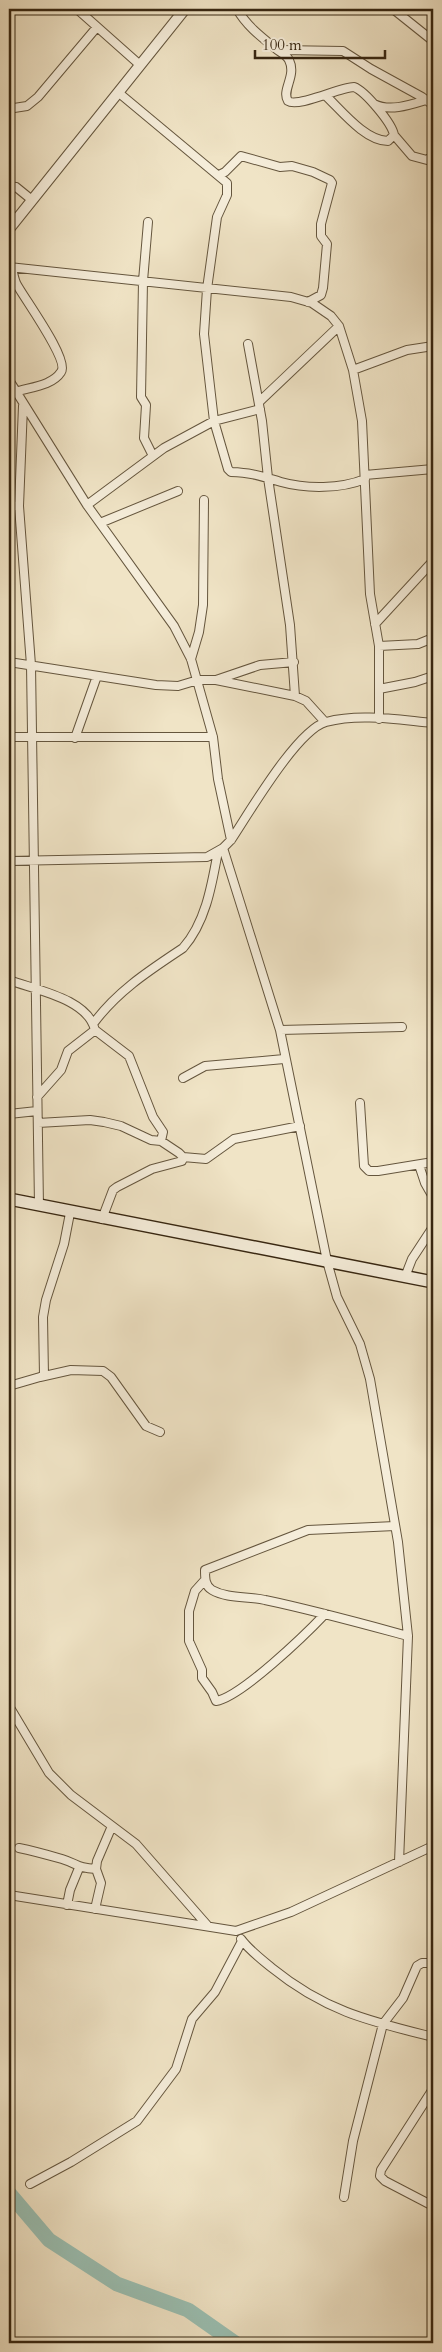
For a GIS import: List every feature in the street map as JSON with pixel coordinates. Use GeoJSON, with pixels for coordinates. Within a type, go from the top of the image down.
{"type":"FeatureCollection","features":[{"type":"Feature","properties":{"kind":"main road"},"geometry":{"type":"LineString","coordinates":[[9,1200],[433,1282]]}},
{"type":"Feature","properties":{"kind":"street"},"geometry":{"type":"LineString","coordinates":[[77,9],[140,65]]}},
{"type":"Feature","properties":{"kind":"street"},"geometry":{"type":"LineString","coordinates":[[9,229],[185,9]]}},
{"type":"Feature","properties":{"kind":"street"},"geometry":{"type":"LineString","coordinates":[[237,9],[243,19],[289,59],[293,73],[286,93],[288,101],[292,104],[299,103],[325,94],[333,94],[346,87],[354,87],[374,104],[393,129],[394,135],[412,156],[426,160],[433,156]]}},
{"type":"Feature","properties":{"kind":"street"},"geometry":{"type":"LineString","coordinates":[[393,9],[433,41]]}},
{"type":"Feature","properties":{"kind":"street"},"geometry":{"type":"LineString","coordinates":[[9,83],[9,106],[14,108],[27,106],[62,70],[97,27]]}},
{"type":"Feature","properties":{"kind":"street"},"geometry":{"type":"LineString","coordinates":[[278,50],[343,51],[431,101]]}},
{"type":"Feature","properties":{"kind":"street"},"geometry":{"type":"LineString","coordinates":[[118,93],[228,183],[227,195],[217,217],[207,289],[204,334],[214,421],[228,470],[231,472],[255,473],[299,486],[330,486],[365,477],[433,469]]}},
{"type":"Feature","properties":{"kind":"street"},"geometry":{"type":"LineString","coordinates":[[325,94],[364,132],[375,140],[388,141],[394,135]]}},
{"type":"Feature","properties":{"kind":"street"},"geometry":{"type":"LineString","coordinates":[[374,104],[384,107],[398,107],[431,101]]}},
{"type":"Feature","properties":{"kind":"street"},"geometry":{"type":"LineString","coordinates":[[219,175],[225,172],[241,156],[280,167],[292,166],[330,180],[332,183],[321,224],[322,236],[327,244],[323,288],[320,295],[308,302]]}},
{"type":"Feature","properties":{"kind":"street"},"geometry":{"type":"LineString","coordinates":[[9,186],[16,187],[32,200]]}},
{"type":"Feature","properties":{"kind":"street"},"geometry":{"type":"LineString","coordinates":[[148,222],[143,281],[141,397],[146,405],[144,438],[153,456]]}},
{"type":"Feature","properties":{"kind":"street"},"geometry":{"type":"LineString","coordinates":[[15,392],[44,384],[61,373],[63,368],[54,344],[16,282],[10,268],[291,297],[308,302],[331,316],[339,326],[353,370],[362,421],[370,594],[379,646],[379,719]]}},
{"type":"Feature","properties":{"kind":"street"},"geometry":{"type":"LineString","coordinates":[[87,505],[153,456],[214,421],[259,406],[339,326]]}},
{"type":"Feature","properties":{"kind":"street"},"geometry":{"type":"LineString","coordinates":[[248,344],[259,406],[294,662],[295,696]]}},
{"type":"Feature","properties":{"kind":"street"},"geometry":{"type":"LineString","coordinates":[[353,370],[407,350],[433,346]]}},
{"type":"Feature","properties":{"kind":"street"},"geometry":{"type":"LineString","coordinates":[[9,380],[23,406],[87,505],[160,605],[192,659],[213,737],[218,779],[231,840]]}},
{"type":"Feature","properties":{"kind":"street"},"geometry":{"type":"LineString","coordinates":[[23,406],[19,506],[31,665],[39,1206]]}},
{"type":"Feature","properties":{"kind":"street"},"geometry":{"type":"LineString","coordinates":[[100,523],[178,491]]}},
{"type":"Feature","properties":{"kind":"street"},"geometry":{"type":"LineString","coordinates":[[192,659],[203,605],[204,500]]}},
{"type":"Feature","properties":{"kind":"street"},"geometry":{"type":"LineString","coordinates":[[9,506],[19,506]]}},
{"type":"Feature","properties":{"kind":"street"},"geometry":{"type":"LineString","coordinates":[[375,624],[433,561]]}},
{"type":"Feature","properties":{"kind":"street"},"geometry":{"type":"LineString","coordinates":[[379,646],[418,644],[433,638]]}},
{"type":"Feature","properties":{"kind":"street"},"geometry":{"type":"LineString","coordinates":[[9,662],[156,685],[178,686],[198,680],[216,680],[295,696],[306,701],[325,722]]}},
{"type":"Feature","properties":{"kind":"street"},"geometry":{"type":"LineString","coordinates":[[216,680],[260,665],[294,662]]}},
{"type":"Feature","properties":{"kind":"street"},"geometry":{"type":"LineString","coordinates":[[75,738],[97,676]]}},
{"type":"Feature","properties":{"kind":"street"},"geometry":{"type":"LineString","coordinates":[[379,689],[415,682],[433,676]]}},
{"type":"Feature","properties":{"kind":"street"},"geometry":{"type":"LineString","coordinates":[[9,861],[207,857],[221,850],[231,840],[294,749],[314,728],[325,722],[348,719],[433,722]]}},
{"type":"Feature","properties":{"kind":"street"},"geometry":{"type":"LineString","coordinates":[[9,737],[213,737]]}},
{"type":"Feature","properties":{"kind":"street"},"geometry":{"type":"LineString","coordinates":[[37,1098],[60,1070],[68,1051],[94,1027],[118,994],[183,948],[191,939],[202,914],[221,850]]}},
{"type":"Feature","properties":{"kind":"street"},"geometry":{"type":"LineString","coordinates":[[221,850],[280,1030],[284,1059],[300,1126],[326,1261],[337,1297],[360,1344],[370,1379],[395,1526],[408,1636],[399,1862]]}},
{"type":"Feature","properties":{"kind":"street"},"geometry":{"type":"LineString","coordinates":[[9,980],[77,1004],[94,1027],[129,1056],[152,1117],[163,1132],[161,1141]]}},
{"type":"Feature","properties":{"kind":"street"},"geometry":{"type":"LineString","coordinates":[[280,1030],[402,1027]]}},
{"type":"Feature","properties":{"kind":"street"},"geometry":{"type":"LineString","coordinates":[[183,1078],[205,1066],[284,1059]]}},
{"type":"Feature","properties":{"kind":"street"},"geometry":{"type":"LineString","coordinates":[[360,1102],[364,1166],[369,1171],[433,1162]]}},
{"type":"Feature","properties":{"kind":"street"},"geometry":{"type":"LineString","coordinates":[[9,1114],[38,1111]]}},
{"type":"Feature","properties":{"kind":"street"},"geometry":{"type":"LineString","coordinates":[[38,1123],[98,1121],[121,1126],[151,1140],[161,1141],[183,1157],[206,1159],[234,1139],[300,1126]]}},
{"type":"Feature","properties":{"kind":"street"},"geometry":{"type":"LineString","coordinates":[[102,1219],[113,1190],[152,1169],[182,1161],[183,1157]]}},
{"type":"Feature","properties":{"kind":"street"},"geometry":{"type":"LineString","coordinates":[[419,1165],[425,1184],[433,1197]]}},
{"type":"Feature","properties":{"kind":"street"},"geometry":{"type":"LineString","coordinates":[[44,1376],[43,1317],[46,1300],[64,1244],[70,1213]]}},
{"type":"Feature","properties":{"kind":"street"},"geometry":{"type":"LineString","coordinates":[[405,1277],[412,1259],[433,1227]]}},
{"type":"Feature","properties":{"kind":"street"},"geometry":{"type":"LineString","coordinates":[[9,1386],[71,1370],[103,1371],[111,1377],[146,1426],[160,1432]]}},
{"type":"Feature","properties":{"kind":"street"},"geometry":{"type":"LineString","coordinates":[[325,1614],[300,1641],[252,1680],[216,1701],[202,1678],[202,1670],[189,1641],[190,1611],[195,1591],[204,1581],[205,1570],[308,1530],[395,1526]]}},
{"type":"Feature","properties":{"kind":"street"},"geometry":{"type":"LineString","coordinates":[[204,1581],[211,1590],[229,1596],[260,1599],[408,1636]]}},
{"type":"Feature","properties":{"kind":"street"},"geometry":{"type":"LineString","coordinates":[[10,1711],[49,1773],[71,1795],[136,1844],[207,1925]]}},
{"type":"Feature","properties":{"kind":"street"},"geometry":{"type":"LineString","coordinates":[[95,1909],[101,1883],[96,1869],[96,1861],[112,1826]]}},
{"type":"Feature","properties":{"kind":"street"},"geometry":{"type":"LineString","coordinates":[[9,1895],[236,1931],[291,1912],[433,1846]]}},
{"type":"Feature","properties":{"kind":"street"},"geometry":{"type":"LineString","coordinates":[[19,1848],[72,1862],[79,1868],[96,1869]]}},
{"type":"Feature","properties":{"kind":"street"},"geometry":{"type":"LineString","coordinates":[[67,1905],[72,1882],[79,1868]]}},
{"type":"Feature","properties":{"kind":"street"},"geometry":{"type":"LineString","coordinates":[[236,1931],[242,1941],[290,1983],[322,2002],[355,2016],[433,2037]]}},
{"type":"Feature","properties":{"kind":"street"},"geometry":{"type":"LineString","coordinates":[[30,2184],[120,2132],[141,2116],[176,2070],[192,2019],[215,1992],[242,1941]]}},
{"type":"Feature","properties":{"kind":"street"},"geometry":{"type":"LineString","coordinates":[[344,2197],[353,2141],[383,2024],[404,1998],[417,1966],[422,1963],[433,1963]]}},
{"type":"Feature","properties":{"kind":"street"},"geometry":{"type":"LineString","coordinates":[[433,2089],[381,2170],[380,2176],[385,2181],[433,2206]]}},
{"type":"Feature","properties":{"kind":"waterway"},"geometry":{"type":"LineString","coordinates":[[9,2193],[49,2240],[117,2284],[188,2310],[235,2343]]}}]}
